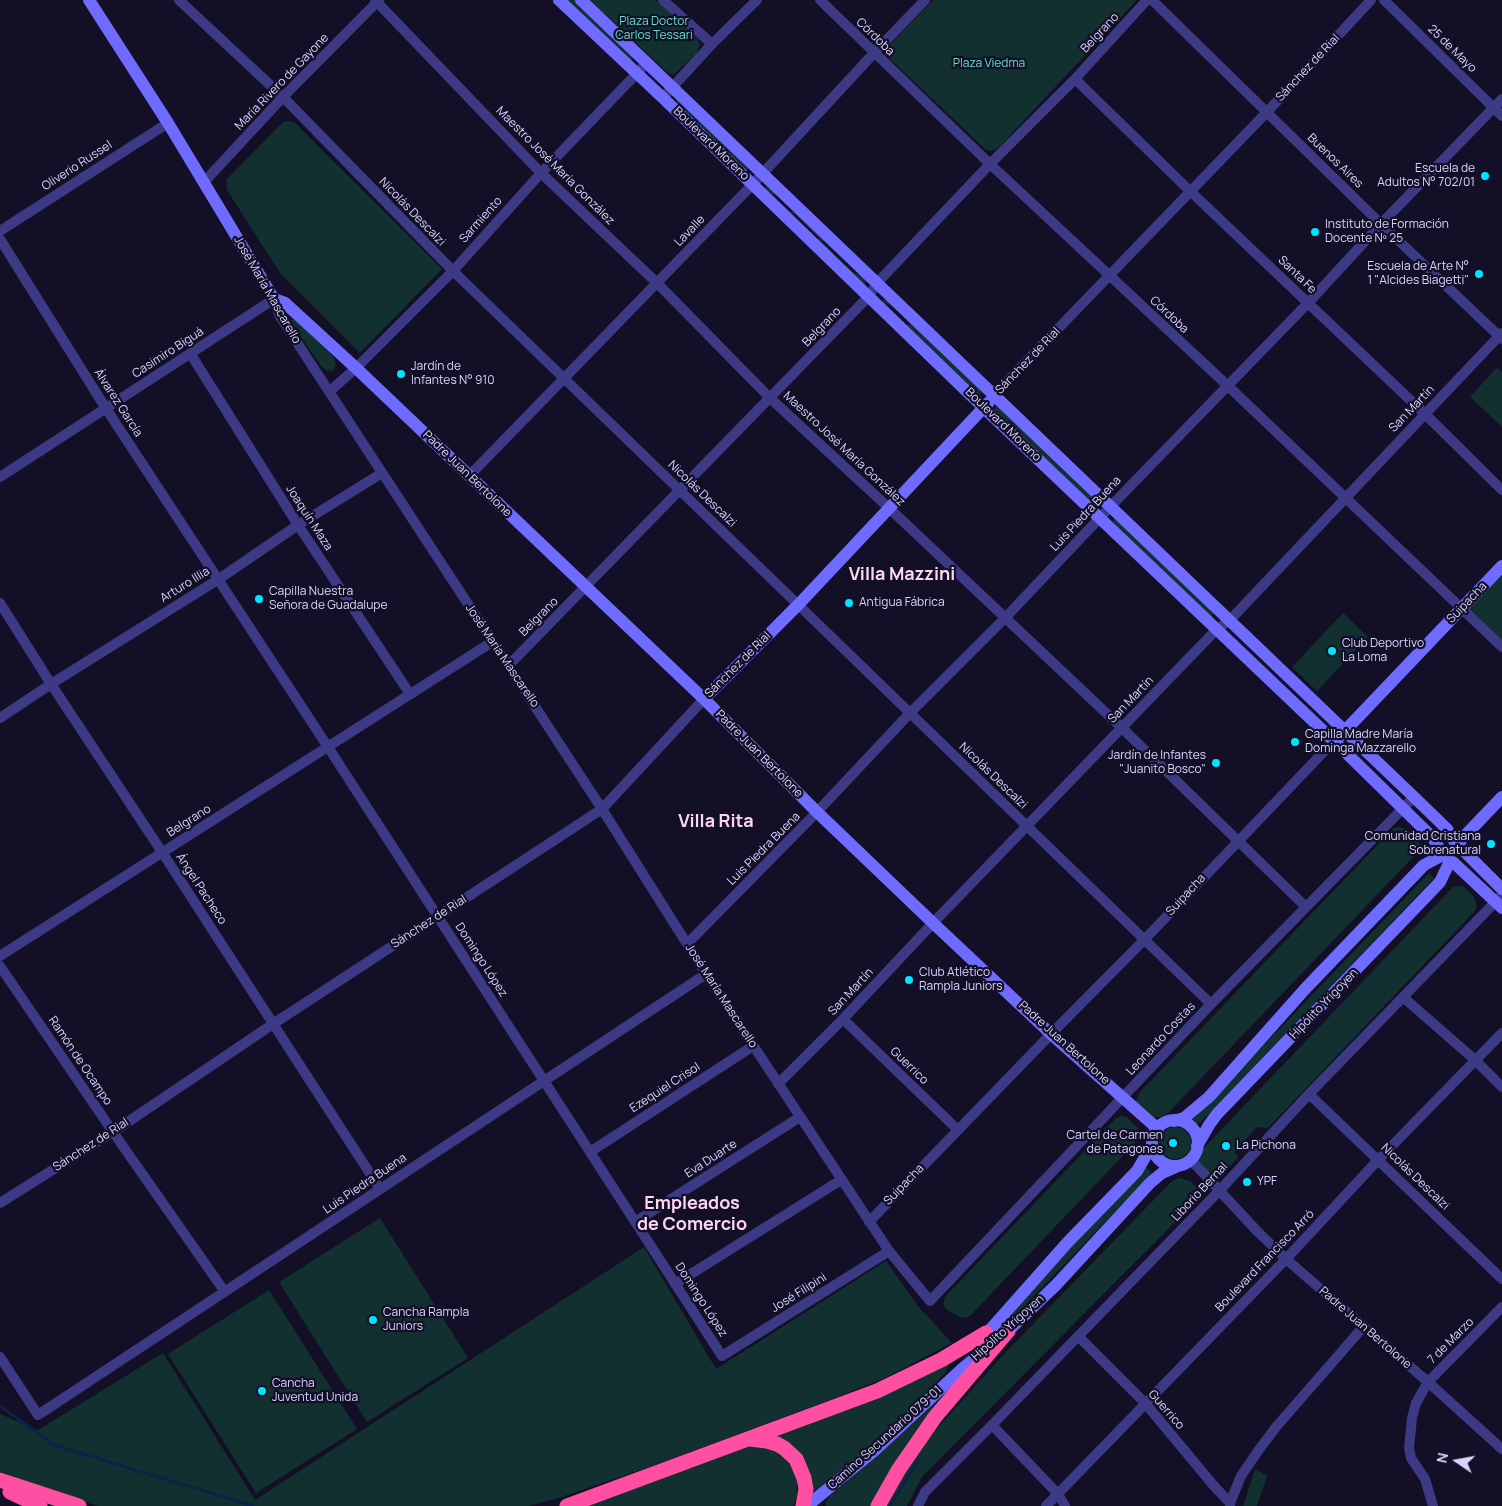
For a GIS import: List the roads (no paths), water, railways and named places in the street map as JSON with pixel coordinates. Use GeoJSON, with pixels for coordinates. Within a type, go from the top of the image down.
{"type":"FeatureCollection","features":[{"type":"Feature","properties":{"kind":"highway"},"geometry":{"type":"LineString","coordinates":[[878,1506],[899,1469],[935,1417],[1008,1331]]}},
{"type":"Feature","properties":{"kind":"highway"},"geometry":{"type":"LineString","coordinates":[[567,1506],[876,1391],[941,1360],[986,1333]]}},
{"type":"Feature","properties":{"kind":"highway"},"geometry":{"type":"LineString","coordinates":[[746,1439],[777,1444],[796,1459],[805,1484],[803,1506]]}},
{"type":"Feature","properties":{"kind":"highway"},"geometry":{"type":"LineString","coordinates":[[0,1480],[79,1506]]}},
{"type":"Feature","properties":{"kind":"highway"},"geometry":{"type":"LineString","coordinates":[[0,1487],[40,1506]]}},
{"type":"Feature","properties":{"kind":"main road","name":"José María Mascarello"},"geometry":{"type":"LineString","coordinates":[[89,0],[168,122],[274,299]]}},
{"type":"Feature","properties":{"kind":"main road","name":"Boulevard Moreno"},"geometry":{"type":"LineString","coordinates":[[559,0],[1334,741],[1433,838],[1447,858],[1500,901]]}},
{"type":"Feature","properties":{"kind":"main road","name":"Boulevard Moreno"},"geometry":{"type":"LineString","coordinates":[[581,0],[1345,730],[1447,829],[1458,845],[1502,889]]}},
{"type":"Feature","properties":{"kind":"main road","name":"Padre Juan Bertolone"},"geometry":{"type":"LineString","coordinates":[[274,299],[285,303],[356,368],[704,699],[817,812],[933,923],[1051,1034],[1158,1128]]}},
{"type":"Feature","properties":{"kind":"main road","name":"Sánchez de Rial"},"geometry":{"type":"LineString","coordinates":[[704,699],[798,605],[984,408],[994,395]]}},
{"type":"Feature","properties":{"kind":"main road","name":"Suipacha"},"geometry":{"type":"LineString","coordinates":[[1334,741],[1502,566]]}},
{"type":"Feature","properties":{"kind":"main road","name":"Hipólito Yrigoyen"},"geometry":{"type":"LineString","coordinates":[[1458,845],[1502,797]]}},
{"type":"Feature","properties":{"kind":"main road","name":"Hipólito Yrigoyen"},"geometry":{"type":"LineString","coordinates":[[1197,1146],[1217,1114],[1440,882],[1447,858],[1446,844],[1458,845]]}},
{"type":"Feature","properties":{"kind":"main road","name":"Hipólito Yrigoyen"},"geometry":{"type":"LineString","coordinates":[[1174,1121],[1184,1118],[1209,1097],[1305,989],[1424,865],[1447,858],[1460,858],[1458,845]]}},
{"type":"Feature","properties":{"kind":"main road"},"geometry":{"type":"LineString","coordinates":[[1174,1121],[1186,1124],[1191,1128],[1195,1133],[1197,1146],[1191,1160],[1178,1166],[1166,1165],[1161,1162],[1154,1152],[1152,1145],[1154,1134],[1158,1128],[1174,1121]]}},
{"type":"Feature","properties":{"kind":"main road","name":"Hipólito Yrigoyen"},"geometry":{"type":"LineString","coordinates":[[962,1369],[986,1333],[1067,1243],[1137,1171],[1152,1145]]}},
{"type":"Feature","properties":{"kind":"main road","name":"Hipólito Yrigoyen"},"geometry":{"type":"LineString","coordinates":[[962,1369],[1008,1331],[1056,1285],[1150,1184],[1162,1173],[1178,1166]]}},
{"type":"Feature","properties":{"kind":"main road","name":"Camino Secundario 079-01"},"geometry":{"type":"LineString","coordinates":[[807,1506],[875,1450],[962,1369]]}},
{"type":"Feature","properties":{"kind":"street","name":"Nicolás Descalzi"},"geometry":{"type":"LineString","coordinates":[[179,0],[283,97],[452,271],[1211,1004]]}},
{"type":"Feature","properties":{"kind":"street"},"geometry":{"type":"LineString","coordinates":[[664,0],[712,44]]}},
{"type":"Feature","properties":{"kind":"street"},"geometry":{"type":"LineString","coordinates":[[663,98],[712,44],[757,0]]}},
{"type":"Feature","properties":{"kind":"street","name":"Córdoba"},"geometry":{"type":"LineString","coordinates":[[820,0],[990,164],[1227,385],[1502,647]]}},
{"type":"Feature","properties":{"kind":"street","name":"Lavalle"},"geometry":{"type":"LineString","coordinates":[[470,475],[752,185],[874,52],[925,0]]}},
{"type":"Feature","properties":{"kind":"street","name":"Belgrano"},"geometry":{"type":"LineString","coordinates":[[508,666],[869,296],[876,283],[1075,79],[1148,0]]}},
{"type":"Feature","properties":{"kind":"street","name":"Buenos Aires"},"geometry":{"type":"LineString","coordinates":[[1152,0],[1381,224],[1501,336]]}},
{"type":"Feature","properties":{"kind":"street","name":"Sánchez de Rial"},"geometry":{"type":"LineString","coordinates":[[994,395],[1267,112],[1371,0]]}},
{"type":"Feature","properties":{"kind":"street","name":"25 de Mayo"},"geometry":{"type":"LineString","coordinates":[[1384,0],[1502,116]]}},
{"type":"Feature","properties":{"kind":"street","name":"María Rivero de Gayone"},"geometry":{"type":"LineString","coordinates":[[204,182],[283,97],[377,1]]}},
{"type":"Feature","properties":{"kind":"street","name":"Maestro José María González"},"geometry":{"type":"LineString","coordinates":[[377,1],[541,173],[658,283],[770,398],[1122,728],[1306,907]]}},
{"type":"Feature","properties":{"kind":"street","name":"Sarmiento"},"geometry":{"type":"LineString","coordinates":[[330,391],[356,368],[452,271],[541,173],[647,63]]}},
{"type":"Feature","properties":{"kind":"street","name":"Santa Fe"},"geometry":{"type":"LineString","coordinates":[[1075,79],[1502,490]]}},
{"type":"Feature","properties":{"kind":"street","name":"Luis Piedra Buena"},"geometry":{"type":"LineString","coordinates":[[687,944],[817,812],[910,713],[1005,618],[1502,99]]}},
{"type":"Feature","properties":{"kind":"street","name":"Oliverio Russel"},"geometry":{"type":"LineString","coordinates":[[0,231],[168,122]]}},
{"type":"Feature","properties":{"kind":"street","name":"Álvarez García"},"geometry":{"type":"LineString","coordinates":[[0,239],[105,407],[219,579]]}},
{"type":"Feature","properties":{"kind":"street","name":"Casimiro Biguá"},"geometry":{"type":"LineString","coordinates":[[0,477],[274,299]]}},
{"type":"Feature","properties":{"kind":"street","name":"José María Mascarello"},"geometry":{"type":"LineString","coordinates":[[274,299],[279,315],[602,809],[753,1046],[889,1251],[930,1301]]}},
{"type":"Feature","properties":{"kind":"street","name":"San Martín"},"geometry":{"type":"LineString","coordinates":[[778,1084],[843,1019],[1217,629],[1230,620],[1345,497],[1501,336]]}},
{"type":"Feature","properties":{"kind":"street","name":"Joaquín Maza"},"geometry":{"type":"LineString","coordinates":[[190,353],[298,525],[410,694]]}},
{"type":"Feature","properties":{"kind":"street","name":"Arturo Illia"},"geometry":{"type":"LineString","coordinates":[[0,718],[219,579],[298,525],[382,473]]}},
{"type":"Feature","properties":{"kind":"street","name":"Domingo López"},"geometry":{"type":"LineString","coordinates":[[219,579],[722,1356]]}},
{"type":"Feature","properties":{"kind":"street","name":"Ángel Pacheco"},"geometry":{"type":"LineString","coordinates":[[0,603],[380,1189]]}},
{"type":"Feature","properties":{"kind":"street","name":"Belgrano"},"geometry":{"type":"LineString","coordinates":[[0,956],[492,642]]}},
{"type":"Feature","properties":{"kind":"street","name":"Sánchez de Rial"},"geometry":{"type":"LineString","coordinates":[[0,1203],[113,1132],[273,1024],[602,809],[704,699]]}},
{"type":"Feature","properties":{"kind":"street","name":"Suipacha"},"geometry":{"type":"LineString","coordinates":[[869,1222],[1145,939],[1334,741]]}},
{"type":"Feature","properties":{"kind":"street","name":"Leonardo Costas"},"geometry":{"type":"LineString","coordinates":[[930,1301],[1211,1004],[1414,797]]}},
{"type":"Feature","properties":{"kind":"street","name":"Liborio Bernal"},"geometry":{"type":"LineString","coordinates":[[918,1506],[925,1492],[1220,1190],[1403,997],[1500,901]]}},
{"type":"Feature","properties":{"kind":"street","name":"Ramón de Ocampo"},"geometry":{"type":"LineString","coordinates":[[0,966],[113,1132],[226,1292]]}},
{"type":"Feature","properties":{"kind":"street","name":"Luis Piedra Buena"},"geometry":{"type":"LineString","coordinates":[[0,1357],[38,1415],[706,974]]}},
{"type":"Feature","properties":{"kind":"street"},"geometry":{"type":"LineString","coordinates":[[1403,997],[1475,1060],[1502,1087]]}},
{"type":"Feature","properties":{"kind":"street","name":"Guerrico"},"geometry":{"type":"LineString","coordinates":[[843,1019],[958,1130]]}},
{"type":"Feature","properties":{"kind":"street","name":"Boulevard Francisco Arró"},"geometry":{"type":"LineString","coordinates":[[1046,1506],[1502,1033]]}},
{"type":"Feature","properties":{"kind":"street","name":"Ezequiel Crisol"},"geometry":{"type":"LineString","coordinates":[[590,1152],[753,1046]]}},
{"type":"Feature","properties":{"kind":"street","name":"Nicolás Descalzi"},"geometry":{"type":"LineString","coordinates":[[1309,1094],[1379,1159],[1502,1279]]}},
{"type":"Feature","properties":{"kind":"street","name":"Eva Duarte"},"geometry":{"type":"LineString","coordinates":[[635,1222],[800,1117]]}},
{"type":"Feature","properties":{"kind":"street","name":"Padre Juan Bertolone"},"geometry":{"type":"LineString","coordinates":[[1191,1160],[1257,1231],[1286,1259],[1502,1449]]}},
{"type":"Feature","properties":{"kind":"street"},"geometry":{"type":"LineString","coordinates":[[675,1284],[841,1180]]}},
{"type":"Feature","properties":{"kind":"street","name":"José Filipini"},"geometry":{"type":"LineString","coordinates":[[722,1356],[889,1251]]}},
{"type":"Feature","properties":{"kind":"street","name":"7 de Marzo"},"geometry":{"type":"LineString","coordinates":[[1433,1506],[1425,1479],[1411,1458],[1409,1448],[1412,1418],[1416,1403],[1428,1382],[1502,1307]]}},
{"type":"Feature","properties":{"kind":"street"},"geometry":{"type":"LineString","coordinates":[[1230,1504],[1241,1476],[1276,1427],[1364,1326]]}},
{"type":"Feature","properties":{"kind":"street","name":"Guerrico"},"geometry":{"type":"LineString","coordinates":[[1078,1336],[1145,1403],[1230,1504]]}},
{"type":"Feature","properties":{"kind":"street"},"geometry":{"type":"LineString","coordinates":[[992,1425],[1058,1494],[1065,1506]]}},
{"type":"Feature","properties":{"kind":"waterway"},"geometry":{"type":"LineString","coordinates":[[0,1406],[54,1445],[253,1506]]}},
{"type":"Feature","properties":{"kind":"waterway"},"geometry":{"type":"LineString","coordinates":[[890,1506],[918,1461]]}},
{"type":"Feature","properties":{"kind":"place","name":"Escuela de Adultos N° 702/01"},"geometry":{"type":"Point","coordinates":[1485,176]}},
{"type":"Feature","properties":{"kind":"place","name":"Instituto de Formación Docente Nº 25"},"geometry":{"type":"Point","coordinates":[1315,232]}},
{"type":"Feature","properties":{"kind":"place","name":"Escuela de Arte N° 1 \"Alcides Biagetti\""},"geometry":{"type":"Point","coordinates":[1479,274]}},
{"type":"Feature","properties":{"kind":"place","name":"Jardín de Infantes N° 910"},"geometry":{"type":"Point","coordinates":[401,374]}},
{"type":"Feature","properties":{"kind":"place","name":"Capilla Nuestra Señora de Guadalupe"},"geometry":{"type":"Point","coordinates":[259,599]}},
{"type":"Feature","properties":{"kind":"place","name":"Antigua Fábrica"},"geometry":{"type":"Point","coordinates":[849,603]}},
{"type":"Feature","properties":{"kind":"place","name":"Club Deportivo La Loma"},"geometry":{"type":"Point","coordinates":[1332,651]}},
{"type":"Feature","properties":{"kind":"place","name":"Capilla Madre María Dominga Mazzarello"},"geometry":{"type":"Point","coordinates":[1295,742]}},
{"type":"Feature","properties":{"kind":"place","name":"Jardín de Infantes \"Juanito Bosco\""},"geometry":{"type":"Point","coordinates":[1216,763]}},
{"type":"Feature","properties":{"kind":"place","name":"Comunidad Cristiana Sobrenatural"},"geometry":{"type":"Point","coordinates":[1491,844]}},
{"type":"Feature","properties":{"kind":"place","name":"Club Atlético Rampla Juniors"},"geometry":{"type":"Point","coordinates":[909,980]}},
{"type":"Feature","properties":{"kind":"place","name":"Cartel de Carmen de Patagones"},"geometry":{"type":"Point","coordinates":[1173,1143]}},
{"type":"Feature","properties":{"kind":"place","name":"La Pichona"},"geometry":{"type":"Point","coordinates":[1226,1146]}},
{"type":"Feature","properties":{"kind":"place","name":"YPF"},"geometry":{"type":"Point","coordinates":[1247,1182]}},
{"type":"Feature","properties":{"kind":"place","name":"Cancha Rampla Juniors"},"geometry":{"type":"Point","coordinates":[373,1320]}},
{"type":"Feature","properties":{"kind":"place","name":"Cancha Juventud Unida"},"geometry":{"type":"Point","coordinates":[262,1391]}},
{"type":"Feature","properties":{"kind":"district","name":"Villa Mazzini"},"geometry":{"type":"Point","coordinates":[902,575]}},
{"type":"Feature","properties":{"kind":"district","name":"Villa Rita"},"geometry":{"type":"Point","coordinates":[716,822]}},
{"type":"Feature","properties":{"kind":"district","name":"Empleados de Comercio"},"geometry":{"type":"Point","coordinates":[692,1214]}},
{"type":"Feature","properties":{"kind":"park label","name":"Plaza Doctor Carlos Tessari"},"geometry":{"type":"Point","coordinates":[654,29]}},
{"type":"Feature","properties":{"kind":"park label","name":"Plaza Viedma"},"geometry":{"type":"Point","coordinates":[989,64]}}]}
